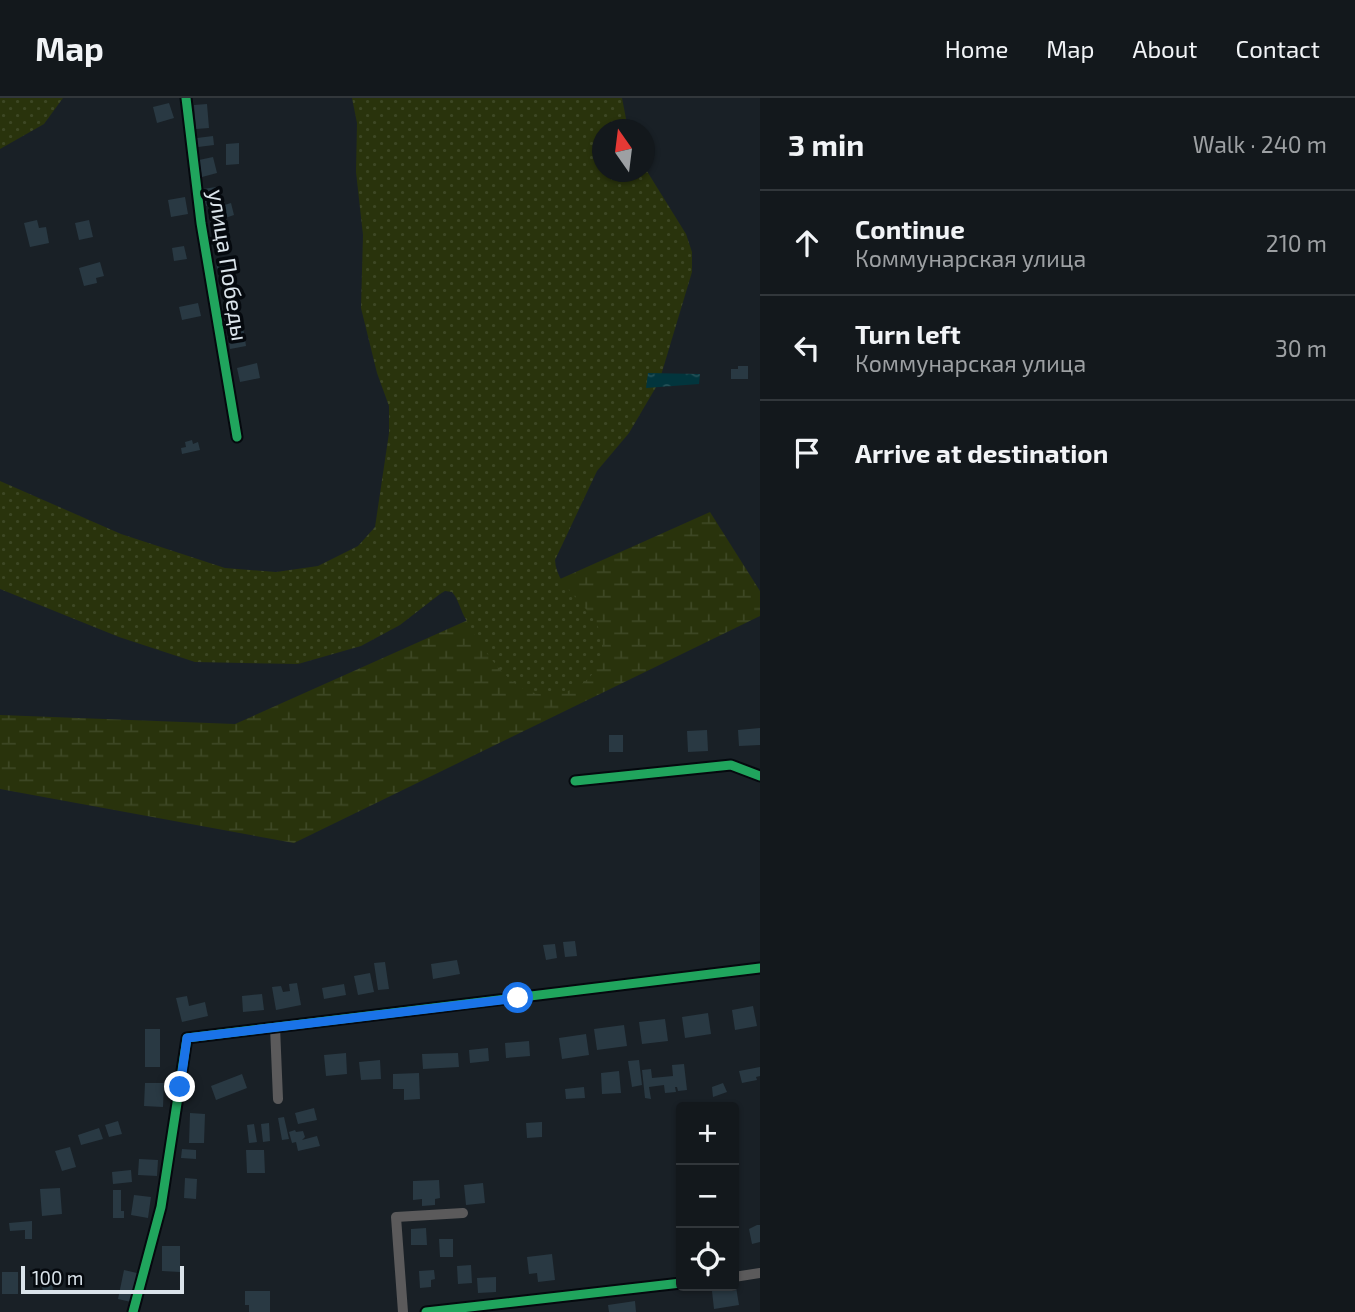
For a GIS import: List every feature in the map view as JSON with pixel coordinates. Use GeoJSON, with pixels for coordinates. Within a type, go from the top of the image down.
{"type":"FeatureCollection","features":[{"type":"Feature","properties":{"kind":"street","name":"улица Победы"},"geometry":{"type":"LineString","coordinates":[[186,98],[201,223],[237,437]]}},
{"type":"Feature","properties":{"kind":"street"},"geometry":{"type":"LineString","coordinates":[[575,780],[731,765],[760,776]]}},
{"type":"Feature","properties":{"kind":"street"},"geometry":{"type":"LineString","coordinates":[[133,1312],[161,1207],[187,1038],[760,968]]}},
{"type":"Feature","properties":{"kind":"street"},"geometry":{"type":"LineString","coordinates":[[275,1027],[278,1099]]}},
{"type":"Feature","properties":{"kind":"street"},"geometry":{"type":"LineString","coordinates":[[403,1312],[396,1217],[463,1213]]}},
{"type":"Feature","properties":{"kind":"street"},"geometry":{"type":"LineString","coordinates":[[739,1276],[760,1273]]}},
{"type":"Feature","properties":{"kind":"street"},"geometry":{"type":"LineString","coordinates":[[426,1312],[676,1284]]}},
{"type":"Feature","properties":{"kind":"green space"},"geometry":{"type":"Polygon","coordinates":[[[0,98],[63,98],[44,124],[0,149],[0,98]]]}},
{"type":"Feature","properties":{"kind":"green space"},"geometry":{"type":"Polygon","coordinates":[[[352,98],[622,98],[626,119],[592,119],[592,182],[654,182],[686,234],[692,252],[692,272],[659,382],[629,433],[597,471],[555,560],[563,582],[594,620],[602,643],[600,659],[593,673],[570,691],[540,694],[525,690],[512,681],[485,651],[452,592],[445,591],[400,625],[361,646],[298,664],[195,662],[119,637],[0,589],[0,481],[121,534],[225,568],[276,572],[318,566],[358,546],[375,527],[389,433],[389,406],[377,373],[361,308],[363,235],[356,172],[357,123],[352,98]]]}},
{"type":"Feature","properties":{"kind":"green space"},"geometry":{"type":"Polygon","coordinates":[[[710,512],[760,591],[760,616],[294,843],[0,789],[0,715],[235,724],[710,512]]]}},
{"type":"Feature","properties":{"kind":"water"},"geometry":{"type":"Polygon","coordinates":[[[648,373],[700,374],[699,384],[646,388],[648,373]]]}},
{"type":"Feature","properties":{"kind":"building"},"geometry":{"type":"Polygon","coordinates":[[[169,103],[174,118],[157,123],[153,107],[169,103]]]}},
{"type":"Feature","properties":{"kind":"building"},"geometry":{"type":"Polygon","coordinates":[[[207,104],[209,128],[196,129],[194,105],[207,104]]]}},
{"type":"Feature","properties":{"kind":"building"},"geometry":{"type":"Polygon","coordinates":[[[213,136],[214,145],[198,147],[197,138],[213,136]]]}},
{"type":"Feature","properties":{"kind":"building"},"geometry":{"type":"Polygon","coordinates":[[[239,143],[239,164],[226,165],[226,144],[239,143]]]}},
{"type":"Feature","properties":{"kind":"building"},"geometry":{"type":"Polygon","coordinates":[[[213,157],[217,173],[202,177],[199,160],[213,157]]]}},
{"type":"Feature","properties":{"kind":"building"},"geometry":{"type":"Polygon","coordinates":[[[216,187],[219,203],[206,206],[203,189],[216,187]]]}},
{"type":"Feature","properties":{"kind":"building"},"geometry":{"type":"Polygon","coordinates":[[[185,197],[188,214],[171,217],[168,200],[185,197]]]}},
{"type":"Feature","properties":{"kind":"building"},"geometry":{"type":"Polygon","coordinates":[[[231,203],[234,215],[222,219],[218,207],[231,203]]]}},
{"type":"Feature","properties":{"kind":"building"},"geometry":{"type":"Polygon","coordinates":[[[37,220],[39,228],[46,227],[49,243],[30,247],[24,223],[37,220]]]}},
{"type":"Feature","properties":{"kind":"building"},"geometry":{"type":"Polygon","coordinates":[[[89,220],[93,237],[79,240],[75,223],[89,220]]]}},
{"type":"Feature","properties":{"kind":"building"},"geometry":{"type":"Polygon","coordinates":[[[184,246],[187,259],[174,261],[172,248],[184,246]]]}},
{"type":"Feature","properties":{"kind":"building"},"geometry":{"type":"Polygon","coordinates":[[[228,259],[230,272],[218,274],[216,262],[228,259]]]}},
{"type":"Feature","properties":{"kind":"building"},"geometry":{"type":"Polygon","coordinates":[[[100,262],[104,276],[96,278],[97,283],[84,286],[79,268],[100,262]]]}},
{"type":"Feature","properties":{"kind":"building"},"geometry":{"type":"Polygon","coordinates":[[[198,303],[201,316],[182,320],[179,307],[198,303]]]}},
{"type":"Feature","properties":{"kind":"building"},"geometry":{"type":"Polygon","coordinates":[[[242,319],[246,346],[230,349],[226,322],[242,319]]]}},
{"type":"Feature","properties":{"kind":"building"},"geometry":{"type":"Polygon","coordinates":[[[257,363],[260,378],[240,382],[237,368],[257,363]]]}},
{"type":"Feature","properties":{"kind":"building"},"geometry":{"type":"Polygon","coordinates":[[[738,366],[748,366],[748,379],[731,379],[731,369],[738,369],[738,366]]]}},
{"type":"Feature","properties":{"kind":"building"},"geometry":{"type":"Polygon","coordinates":[[[192,440],[193,444],[198,442],[200,450],[182,454],[181,448],[186,447],[185,442],[192,440]]]}},
{"type":"Feature","properties":{"kind":"building"},"geometry":{"type":"Polygon","coordinates":[[[760,728],[760,745],[739,746],[738,730],[760,728]]]}},
{"type":"Feature","properties":{"kind":"building"},"geometry":{"type":"Polygon","coordinates":[[[707,730],[708,751],[688,752],[687,731],[707,730]]]}},
{"type":"Feature","properties":{"kind":"building"},"geometry":{"type":"Polygon","coordinates":[[[609,735],[623,735],[623,752],[609,752],[609,735]]]}},
{"type":"Feature","properties":{"kind":"building"},"geometry":{"type":"Polygon","coordinates":[[[575,941],[577,956],[565,957],[563,942],[575,941]]]}},
{"type":"Feature","properties":{"kind":"building"},"geometry":{"type":"Polygon","coordinates":[[[555,944],[557,958],[546,960],[543,945],[555,944]]]}},
{"type":"Feature","properties":{"kind":"building"},"geometry":{"type":"Polygon","coordinates":[[[457,960],[460,974],[433,979],[431,964],[457,960]]]}},
{"type":"Feature","properties":{"kind":"building"},"geometry":{"type":"Polygon","coordinates":[[[385,962],[389,989],[378,990],[374,963],[385,962]]]}},
{"type":"Feature","properties":{"kind":"building"},"geometry":{"type":"Polygon","coordinates":[[[370,973],[374,992],[358,995],[354,976],[370,973]]]}},
{"type":"Feature","properties":{"kind":"building"},"geometry":{"type":"Polygon","coordinates":[[[297,983],[301,1005],[276,1010],[272,987],[281,986],[283,992],[290,991],[289,984],[297,983]]]}},
{"type":"Feature","properties":{"kind":"building"},"geometry":{"type":"Polygon","coordinates":[[[344,984],[346,995],[324,999],[322,988],[344,984]]]}},
{"type":"Feature","properties":{"kind":"building"},"geometry":{"type":"Polygon","coordinates":[[[262,994],[264,1010],[243,1012],[242,996],[262,994]]]}},
{"type":"Feature","properties":{"kind":"building"},"geometry":{"type":"Polygon","coordinates":[[[187,996],[189,1006],[205,1002],[208,1016],[182,1022],[176,998],[187,996]]]}},
{"type":"Feature","properties":{"kind":"building"},"geometry":{"type":"Polygon","coordinates":[[[753,1006],[757,1026],[735,1030],[732,1010],[753,1006]]]}},
{"type":"Feature","properties":{"kind":"building"},"geometry":{"type":"Polygon","coordinates":[[[708,1013],[711,1034],[685,1038],[682,1017],[708,1013]]]}},
{"type":"Feature","properties":{"kind":"building"},"geometry":{"type":"Polygon","coordinates":[[[665,1019],[668,1041],[642,1044],[639,1022],[665,1019]]]}},
{"type":"Feature","properties":{"kind":"building"},"geometry":{"type":"Polygon","coordinates":[[[624,1025],[627,1046],[597,1050],[594,1029],[624,1025]]]}},
{"type":"Feature","properties":{"kind":"building"},"geometry":{"type":"Polygon","coordinates":[[[145,1029],[160,1029],[160,1067],[145,1067],[145,1029]]]}},
{"type":"Feature","properties":{"kind":"building"},"geometry":{"type":"Polygon","coordinates":[[[586,1034],[589,1055],[562,1059],[559,1038],[586,1034]]]}},
{"type":"Feature","properties":{"kind":"building"},"geometry":{"type":"Polygon","coordinates":[[[529,1041],[530,1056],[506,1058],[505,1043],[529,1041]]]}},
{"type":"Feature","properties":{"kind":"building"},"geometry":{"type":"Polygon","coordinates":[[[488,1048],[489,1061],[470,1063],[469,1050],[488,1048]]]}},
{"type":"Feature","properties":{"kind":"building"},"geometry":{"type":"Polygon","coordinates":[[[346,1053],[347,1074],[326,1076],[324,1055],[346,1053]]]}},
{"type":"Feature","properties":{"kind":"building"},"geometry":{"type":"Polygon","coordinates":[[[458,1053],[459,1067],[423,1069],[422,1054],[458,1053]]]}},
{"type":"Feature","properties":{"kind":"building"},"geometry":{"type":"Polygon","coordinates":[[[380,1060],[381,1079],[361,1080],[359,1062],[380,1060]]]}},
{"type":"Feature","properties":{"kind":"building"},"geometry":{"type":"Polygon","coordinates":[[[639,1060],[642,1085],[632,1087],[628,1061],[639,1060]]]}},
{"type":"Feature","properties":{"kind":"building"},"geometry":{"type":"Polygon","coordinates":[[[684,1064],[687,1090],[678,1091],[675,1087],[676,1092],[665,1093],[664,1085],[649,1087],[651,1099],[645,1098],[642,1070],[651,1069],[652,1078],[673,1076],[672,1065],[684,1064]]]}},
{"type":"Feature","properties":{"kind":"building"},"geometry":{"type":"Polygon","coordinates":[[[760,1067],[757,1080],[742,1083],[739,1071],[760,1067]]]}},
{"type":"Feature","properties":{"kind":"building"},"geometry":{"type":"Polygon","coordinates":[[[619,1071],[621,1093],[602,1094],[601,1073],[619,1071]]]}},
{"type":"Feature","properties":{"kind":"building"},"geometry":{"type":"Polygon","coordinates":[[[419,1073],[420,1099],[404,1100],[404,1089],[393,1089],[393,1074],[419,1073]]]}},
{"type":"Feature","properties":{"kind":"building"},"geometry":{"type":"Polygon","coordinates":[[[242,1074],[247,1088],[216,1100],[211,1086],[242,1074]]]}},
{"type":"Feature","properties":{"kind":"building"},"geometry":{"type":"Polygon","coordinates":[[[145,1083],[164,1083],[163,1107],[144,1106],[145,1083]]]}},
{"type":"Feature","properties":{"kind":"building"},"geometry":{"type":"Polygon","coordinates":[[[723,1083],[727,1092],[713,1097],[712,1087],[723,1083]]]}},
{"type":"Feature","properties":{"kind":"building"},"geometry":{"type":"Polygon","coordinates":[[[584,1087],[585,1098],[566,1099],[565,1089],[584,1087]]]}},
{"type":"Feature","properties":{"kind":"building"},"geometry":{"type":"Polygon","coordinates":[[[314,1108],[317,1120],[298,1124],[295,1113],[314,1108]]]}},
{"type":"Feature","properties":{"kind":"building"},"geometry":{"type":"Polygon","coordinates":[[[190,1113],[205,1114],[204,1143],[189,1143],[190,1113]]]}},
{"type":"Feature","properties":{"kind":"building"},"geometry":{"type":"Polygon","coordinates":[[[284,1117],[289,1139],[282,1140],[278,1118],[284,1117]]]}},
{"type":"Feature","properties":{"kind":"building"},"geometry":{"type":"Polygon","coordinates":[[[118,1121],[122,1134],[109,1137],[105,1125],[118,1121]]]}},
{"type":"Feature","properties":{"kind":"building"},"geometry":{"type":"Polygon","coordinates":[[[542,1122],[542,1137],[527,1138],[526,1123],[542,1122]]]}},
{"type":"Feature","properties":{"kind":"building"},"geometry":{"type":"Polygon","coordinates":[[[269,1123],[270,1141],[263,1142],[261,1124],[269,1123]]]}},
{"type":"Feature","properties":{"kind":"building"},"geometry":{"type":"Polygon","coordinates":[[[254,1124],[257,1142],[249,1143],[247,1125],[254,1124]]]}},
{"type":"Feature","properties":{"kind":"building"},"geometry":{"type":"Polygon","coordinates":[[[99,1128],[103,1139],[81,1145],[78,1135],[99,1128]]]}},
{"type":"Feature","properties":{"kind":"building"},"geometry":{"type":"Polygon","coordinates":[[[303,1131],[305,1137],[302,1140],[317,1136],[320,1146],[298,1151],[289,1132],[303,1131]]]}},
{"type":"Feature","properties":{"kind":"building"},"geometry":{"type":"Polygon","coordinates":[[[70,1147],[76,1167],[62,1171],[55,1151],[70,1147]]]}},
{"type":"Feature","properties":{"kind":"building"},"geometry":{"type":"Polygon","coordinates":[[[182,1149],[196,1150],[196,1159],[181,1158],[182,1149]]]}},
{"type":"Feature","properties":{"kind":"building"},"geometry":{"type":"Polygon","coordinates":[[[246,1150],[264,1150],[265,1173],[247,1173],[246,1150]]]}},
{"type":"Feature","properties":{"kind":"building"},"geometry":{"type":"Polygon","coordinates":[[[139,1159],[158,1160],[157,1176],[138,1175],[139,1159]]]}},
{"type":"Feature","properties":{"kind":"building"},"geometry":{"type":"Polygon","coordinates":[[[131,1170],[132,1182],[113,1184],[112,1172],[131,1170]]]}},
{"type":"Feature","properties":{"kind":"building"},"geometry":{"type":"Polygon","coordinates":[[[185,1178],[197,1179],[196,1199],[184,1198],[185,1178]]]}},
{"type":"Feature","properties":{"kind":"building"},"geometry":{"type":"Polygon","coordinates":[[[439,1180],[440,1198],[435,1199],[435,1205],[422,1206],[422,1199],[413,1200],[413,1181],[439,1180]]]}},
{"type":"Feature","properties":{"kind":"building"},"geometry":{"type":"Polygon","coordinates":[[[483,1183],[485,1203],[466,1205],[464,1185],[483,1183]]]}},
{"type":"Feature","properties":{"kind":"building"},"geometry":{"type":"Polygon","coordinates":[[[60,1188],[62,1214],[42,1216],[40,1189],[60,1188]]]}},
{"type":"Feature","properties":{"kind":"building"},"geometry":{"type":"Polygon","coordinates":[[[113,1190],[121,1190],[121,1211],[124,1211],[124,1218],[113,1218],[113,1190]]]}},
{"type":"Feature","properties":{"kind":"building"},"geometry":{"type":"Polygon","coordinates":[[[134,1195],[151,1197],[148,1218],[131,1215],[134,1195]]]}},
{"type":"Feature","properties":{"kind":"building"},"geometry":{"type":"Polygon","coordinates":[[[32,1221],[32,1239],[25,1239],[25,1230],[10,1231],[9,1223],[32,1221]]]}},
{"type":"Feature","properties":{"kind":"building"},"geometry":{"type":"Polygon","coordinates":[[[760,1225],[760,1242],[752,1244],[749,1229],[760,1225]]]}},
{"type":"Feature","properties":{"kind":"building"},"geometry":{"type":"Polygon","coordinates":[[[426,1228],[427,1245],[411,1245],[411,1229],[426,1228]]]}},
{"type":"Feature","properties":{"kind":"building"},"geometry":{"type":"Polygon","coordinates":[[[439,1239],[453,1239],[453,1257],[440,1257],[439,1239]]]}},
{"type":"Feature","properties":{"kind":"building"},"geometry":{"type":"Polygon","coordinates":[[[162,1246],[180,1246],[180,1272],[162,1271],[162,1246]]]}},
{"type":"Feature","properties":{"kind":"building"},"geometry":{"type":"Polygon","coordinates":[[[552,1254],[555,1280],[538,1282],[537,1273],[529,1274],[527,1257],[552,1254]]]}},
{"type":"Feature","properties":{"kind":"building"},"geometry":{"type":"Polygon","coordinates":[[[471,1265],[472,1283],[458,1284],[457,1266],[471,1265]]]}},
{"type":"Feature","properties":{"kind":"building"},"geometry":{"type":"Polygon","coordinates":[[[124,1270],[137,1273],[131,1302],[118,1299],[124,1270]]]}},
{"type":"Feature","properties":{"kind":"building"},"geometry":{"type":"Polygon","coordinates":[[[434,1270],[435,1279],[431,1280],[431,1287],[420,1288],[419,1271],[434,1270]]]}},
{"type":"Feature","properties":{"kind":"building"},"geometry":{"type":"Polygon","coordinates":[[[2,1272],[18,1272],[18,1294],[2,1294],[2,1272]]]}},
{"type":"Feature","properties":{"kind":"building"},"geometry":{"type":"Polygon","coordinates":[[[52,1276],[53,1292],[43,1294],[41,1277],[52,1276]]]}},
{"type":"Feature","properties":{"kind":"building"},"geometry":{"type":"Polygon","coordinates":[[[496,1277],[496,1292],[478,1293],[477,1278],[496,1277]]]}},
{"type":"Feature","properties":{"kind":"building"},"geometry":{"type":"Polygon","coordinates":[[[245,1291],[270,1291],[270,1312],[249,1312],[249,1305],[245,1305],[245,1291]]]}},
{"type":"Feature","properties":{"kind":"building"},"geometry":{"type":"Polygon","coordinates":[[[712,1291],[737,1291],[739,1305],[714,1309],[712,1291]]]}},
{"type":"Feature","properties":{"kind":"building"},"geometry":{"type":"Polygon","coordinates":[[[635,1301],[636,1312],[609,1312],[608,1305],[635,1301]]]}},
{"type":"Feature","properties":{"kind":"cycle path"},"geometry":{"type":"LineString","coordinates":[[186,98],[201,223],[237,437]]}},
{"type":"Feature","properties":{"kind":"cycle path"},"geometry":{"type":"LineString","coordinates":[[575,781],[731,765],[760,776]]}},
{"type":"Feature","properties":{"kind":"cycle path"},"geometry":{"type":"LineString","coordinates":[[133,1312],[161,1207],[187,1038],[760,968]]}},
{"type":"Feature","properties":{"kind":"cycle path"},"geometry":{"type":"LineString","coordinates":[[426,1312],[676,1284]]}},
{"type":"Feature","properties":{"kind":"route"},"geometry":{"type":"LineString","coordinates":[[180,1087],[187,1038],[518,998]]}}]}
